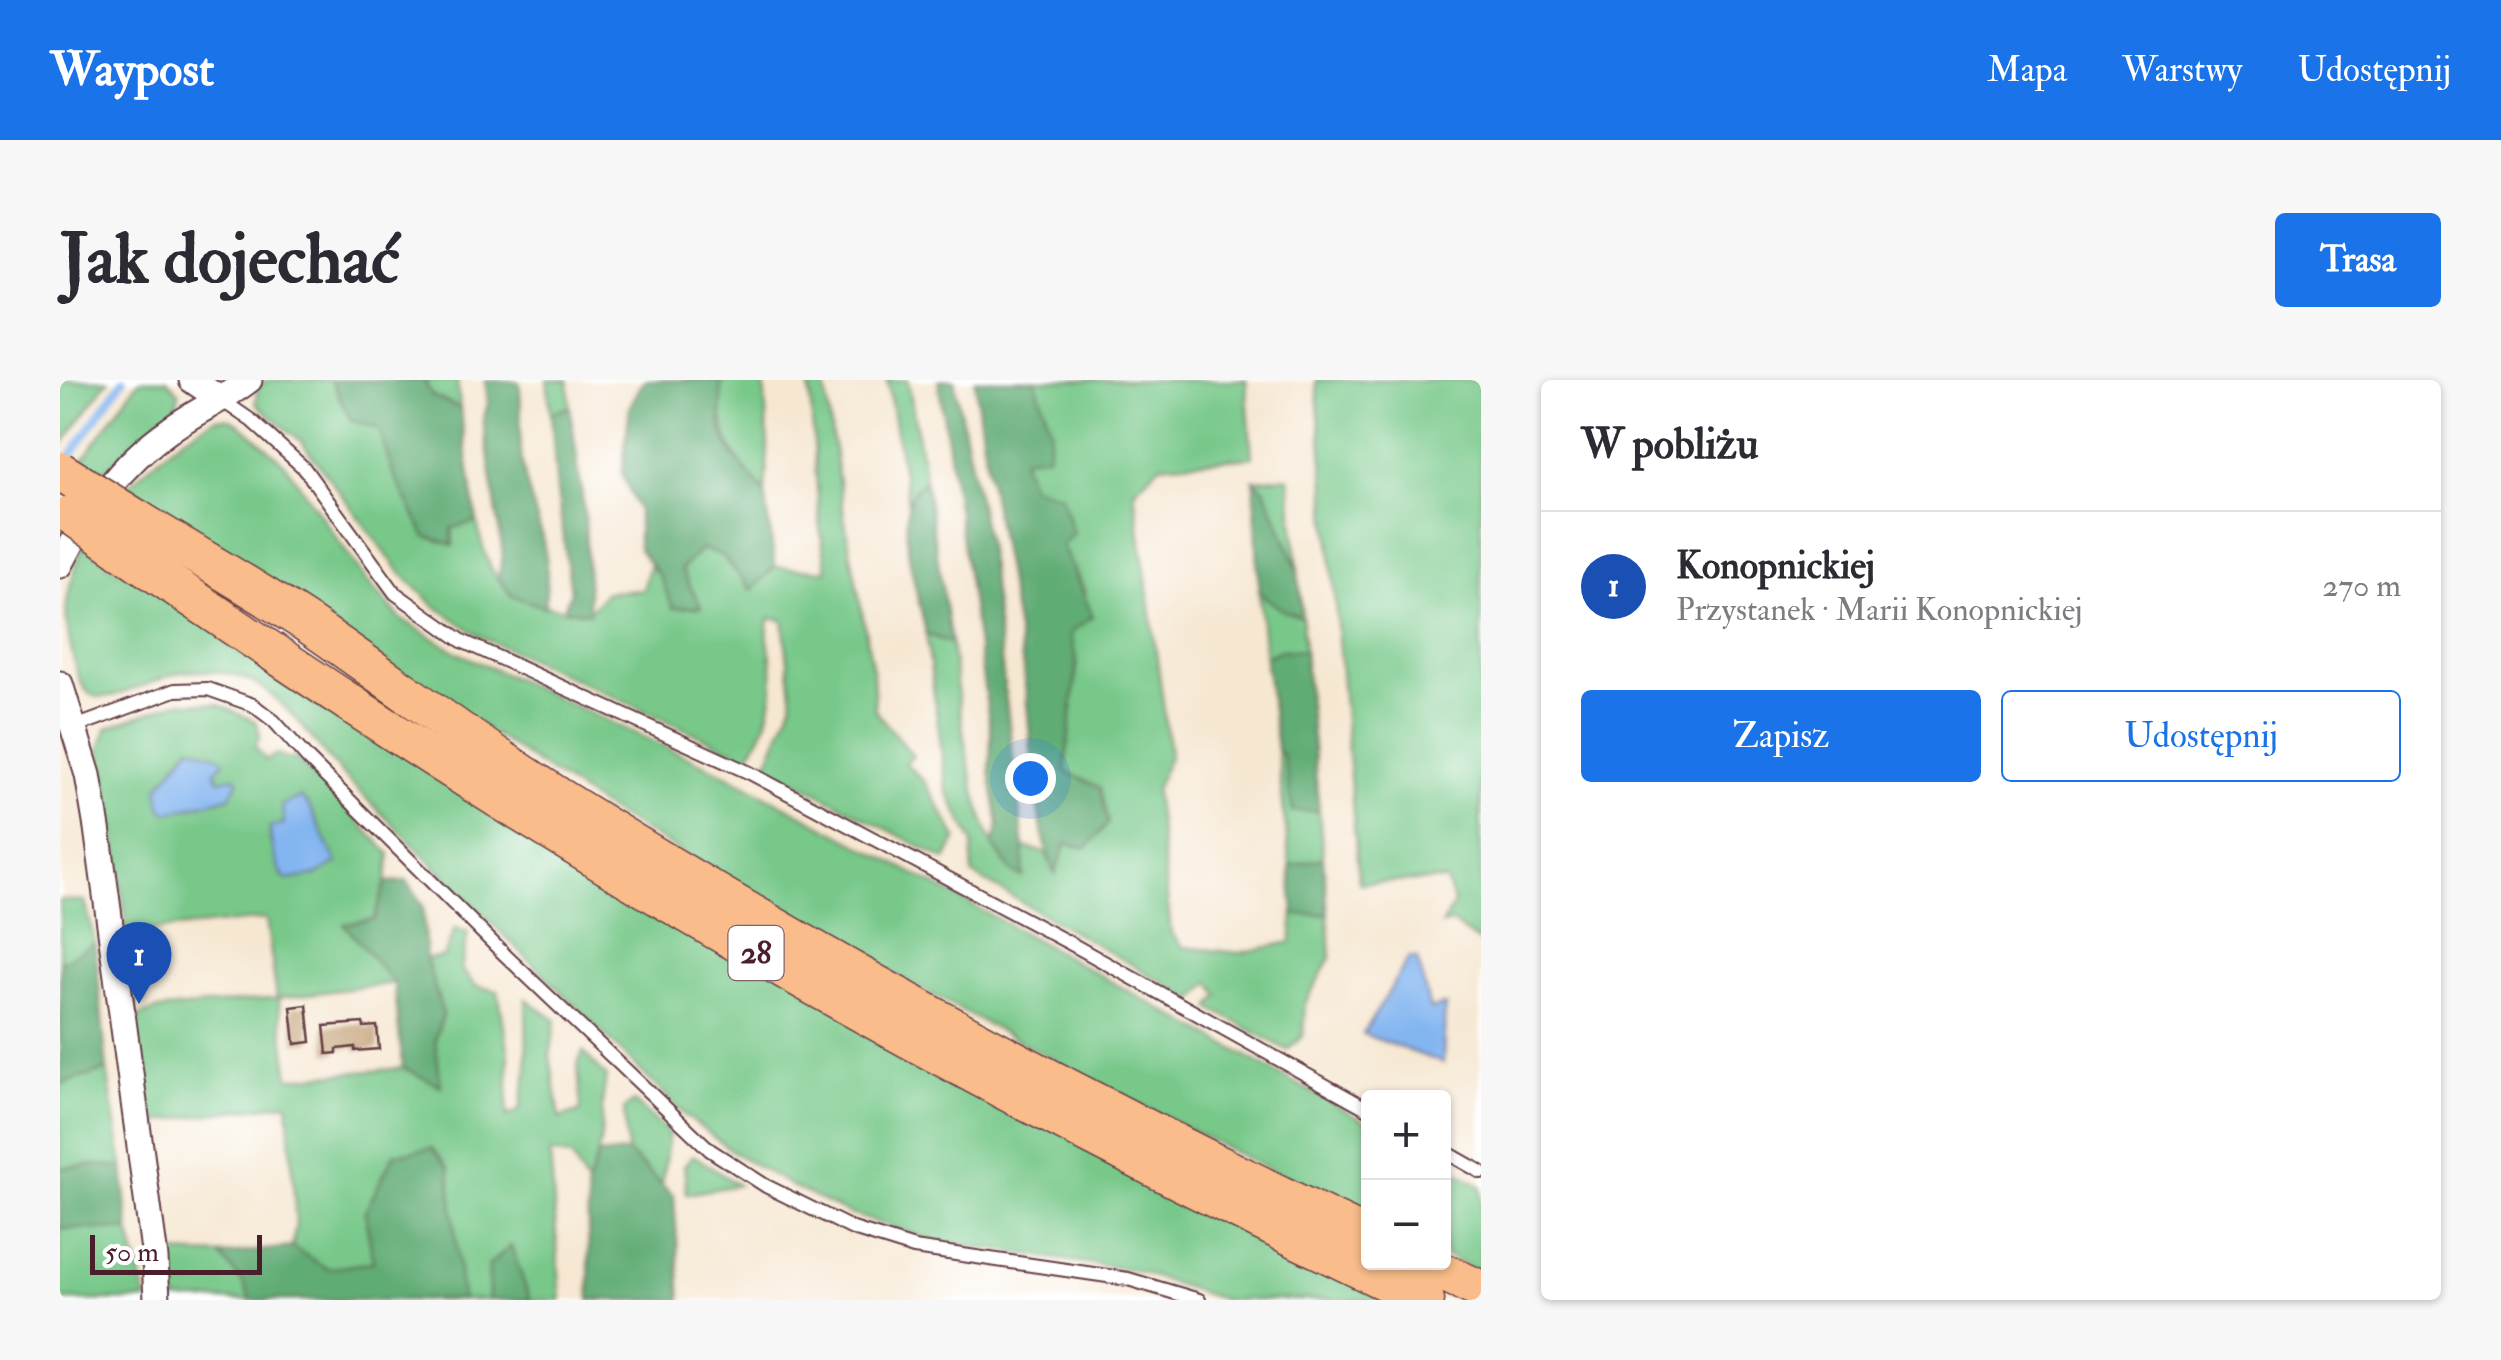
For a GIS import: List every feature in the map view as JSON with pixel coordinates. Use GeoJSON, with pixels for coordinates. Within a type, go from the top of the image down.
{"type":"FeatureCollection","features":[{"type":"Feature","properties":{"kind":"main road","name":"28"},"geometry":{"type":"LineString","coordinates":[[60,471],[129,534],[443,764],[596,859],[954,1064],[1153,1168],[1424,1300]]}},
{"type":"Feature","properties":{"kind":"main road","name":"28"},"geometry":{"type":"LineString","coordinates":[[60,506],[129,534],[297,617],[546,789],[750,911],[1008,1056],[1361,1234]]}},
{"type":"Feature","properties":{"kind":"main road"},"geometry":{"type":"LineString","coordinates":[[1439,1270],[1481,1290]]}},
{"type":"Feature","properties":{"kind":"street"},"geometry":{"type":"LineString","coordinates":[[192,380],[220,399]]}},
{"type":"Feature","properties":{"kind":"street"},"geometry":{"type":"LineString","coordinates":[[60,565],[94,506],[128,465],[168,430],[250,380]]}},
{"type":"Feature","properties":{"kind":"street"},"geometry":{"type":"LineString","coordinates":[[60,684],[88,774],[151,1227],[157,1300]]}},
{"type":"Feature","properties":{"kind":"lane"},"geometry":{"type":"LineString","coordinates":[[220,399],[252,421],[304,468],[394,593],[462,641],[750,773],[1077,947],[1361,1105]]}},
{"type":"Feature","properties":{"kind":"lane"},"geometry":{"type":"LineString","coordinates":[[75,727],[175,690],[208,689],[254,705],[505,955],[696,1137],[766,1186],[853,1229],[914,1248],[1128,1280],[1200,1300]]}},
{"type":"Feature","properties":{"kind":"lane"},"geometry":{"type":"LineString","coordinates":[[1451,1155],[1481,1172]]}},
{"type":"Feature","properties":{"kind":"green space"},"geometry":{"type":"Polygon","coordinates":[[[60,380],[108,380],[60,448],[60,380]]]}},
{"type":"Feature","properties":{"kind":"green space"},"geometry":{"type":"Polygon","coordinates":[[[139,380],[167,380],[179,392],[177,406],[100,475],[79,465],[139,380]]]}},
{"type":"Feature","properties":{"kind":"green space"},"geometry":{"type":"Polygon","coordinates":[[[266,380],[331,380],[351,420],[379,429],[394,476],[453,544],[452,528],[477,522],[490,566],[512,592],[543,605],[588,613],[606,592],[643,590],[650,564],[661,578],[673,608],[700,607],[681,568],[701,549],[722,555],[751,590],[775,567],[827,571],[809,380],[824,380],[844,517],[873,671],[875,710],[913,756],[905,763],[925,782],[957,838],[946,860],[766,766],[793,702],[783,620],[770,618],[772,698],[761,734],[747,757],[481,637],[435,606],[399,571],[301,441],[256,404],[257,389],[266,380]]]}},
{"type":"Feature","properties":{"kind":"green space"},"geometry":{"type":"Polygon","coordinates":[[[331,380],[424,380],[432,396],[460,408],[477,522],[452,528],[453,545],[425,536],[394,476],[379,429],[351,420],[331,380]]]}},
{"type":"Feature","properties":{"kind":"green space"},"geometry":{"type":"Polygon","coordinates":[[[424,380],[457,380],[460,408],[432,396],[424,380]]]}},
{"type":"Feature","properties":{"kind":"green space"},"geometry":{"type":"Polygon","coordinates":[[[485,380],[519,382],[521,457],[547,567],[544,607],[512,596],[498,577],[503,556],[483,420],[488,403],[485,380]]]}},
{"type":"Feature","properties":{"kind":"green space"},"geometry":{"type":"Polygon","coordinates":[[[547,380],[568,380],[570,407],[551,413],[547,380]]]}},
{"type":"Feature","properties":{"kind":"green space"},"geometry":{"type":"Polygon","coordinates":[[[644,380],[721,380],[721,430],[732,454],[765,493],[775,567],[751,590],[722,555],[701,549],[681,569],[701,607],[673,608],[661,578],[638,548],[638,510],[622,474],[630,406],[644,380]]]}},
{"type":"Feature","properties":{"kind":"green space"},"geometry":{"type":"Polygon","coordinates":[[[721,380],[764,380],[768,446],[765,493],[728,442],[721,416],[721,380]]]}},
{"type":"Feature","properties":{"kind":"green space"},"geometry":{"type":"Polygon","coordinates":[[[887,380],[908,380],[925,480],[915,488],[908,503],[887,380]]]}},
{"type":"Feature","properties":{"kind":"green space"},"geometry":{"type":"Polygon","coordinates":[[[938,380],[954,380],[987,543],[1024,848],[1023,877],[1011,871],[993,845],[999,825],[990,771],[991,733],[938,380]]]}},
{"type":"Feature","properties":{"kind":"green space"},"geometry":{"type":"Polygon","coordinates":[[[975,380],[1035,380],[1051,430],[1047,455],[1022,458],[1031,486],[1061,495],[1073,533],[1062,546],[1093,616],[1070,633],[1077,664],[1065,771],[1100,788],[1108,823],[1087,848],[1066,844],[1055,874],[1040,822],[1022,661],[975,380]]]}},
{"type":"Feature","properties":{"kind":"green space"},"geometry":{"type":"Polygon","coordinates":[[[1035,380],[1246,380],[1252,457],[1160,465],[1134,490],[1170,754],[1155,790],[1171,933],[1183,947],[1240,953],[1291,942],[1294,915],[1328,914],[1331,957],[1305,1003],[1303,1036],[1287,1050],[1210,1008],[1219,995],[1210,982],[1194,1000],[972,874],[973,843],[947,791],[926,634],[951,643],[970,772],[991,840],[1006,863],[1023,876],[1024,848],[1046,852],[1054,872],[1100,788],[1065,771],[1077,664],[1070,633],[1085,591],[1030,486],[1022,457],[1047,454],[1051,430],[1035,380]]]}},
{"type":"Feature","properties":{"kind":"green space"},"geometry":{"type":"Polygon","coordinates":[[[1316,380],[1481,380],[1481,943],[1452,923],[1442,925],[1454,905],[1446,880],[1359,883],[1316,380]]]}},
{"type":"Feature","properties":{"kind":"green space"},"geometry":{"type":"Polygon","coordinates":[[[570,407],[585,517],[589,613],[564,609],[571,592],[551,413],[570,407]]]}},
{"type":"Feature","properties":{"kind":"green space"},"geometry":{"type":"Polygon","coordinates":[[[216,418],[230,419],[246,429],[285,464],[365,579],[401,619],[460,654],[719,771],[954,895],[1361,1119],[1361,1216],[1118,1094],[854,953],[600,805],[124,488],[182,438],[216,418]]]}},
{"type":"Feature","properties":{"kind":"green space"},"geometry":{"type":"Polygon","coordinates":[[[1289,477],[1298,570],[1265,490],[1254,480],[1289,477]]]}},
{"type":"Feature","properties":{"kind":"green space"},"geometry":{"type":"Polygon","coordinates":[[[925,480],[951,643],[926,634],[909,554],[909,502],[925,480]]]}},
{"type":"Feature","properties":{"kind":"green space"},"geometry":{"type":"Polygon","coordinates":[[[1254,480],[1265,490],[1298,570],[1302,617],[1282,610],[1259,592],[1254,480]]]}},
{"type":"Feature","properties":{"kind":"green space"},"geometry":{"type":"Polygon","coordinates":[[[83,544],[117,571],[119,568],[1387,1300],[1224,1300],[1133,1270],[937,1241],[850,1214],[736,1154],[686,1116],[346,778],[287,709],[259,686],[230,674],[190,671],[109,696],[90,694],[76,670],[66,614],[83,544]]]}},
{"type":"Feature","properties":{"kind":"green space"},"geometry":{"type":"Polygon","coordinates":[[[1259,592],[1282,610],[1302,617],[1304,651],[1282,650],[1265,657],[1259,592]]]}},
{"type":"Feature","properties":{"kind":"green space"},"geometry":{"type":"Polygon","coordinates":[[[1282,650],[1304,651],[1319,811],[1293,811],[1283,756],[1277,749],[1265,657],[1282,650]]]}},
{"type":"Feature","properties":{"kind":"green space"},"geometry":{"type":"Polygon","coordinates":[[[177,702],[217,704],[257,722],[260,736],[255,747],[266,760],[277,754],[296,758],[390,854],[374,919],[345,925],[394,983],[278,998],[289,1078],[403,1068],[440,1085],[435,1039],[443,1015],[426,959],[444,956],[455,928],[468,932],[461,969],[476,986],[498,991],[509,1055],[507,1116],[520,1110],[527,1071],[526,999],[556,1020],[550,1056],[560,1118],[581,1111],[578,1064],[583,1052],[607,1077],[600,1143],[587,1186],[572,1157],[550,1152],[561,1300],[530,1300],[510,1247],[489,1265],[489,1300],[462,1300],[456,1259],[365,1212],[373,1262],[328,1269],[292,1247],[296,1224],[288,1103],[162,1121],[154,1128],[134,1018],[156,1010],[277,998],[266,919],[127,933],[114,827],[99,751],[107,728],[177,702]],[[190,746],[158,788],[167,813],[229,797],[238,782],[219,780],[190,746]],[[285,824],[270,827],[281,875],[286,879],[317,875],[285,824]]]}},
{"type":"Feature","properties":{"kind":"green space"},"geometry":{"type":"Polygon","coordinates":[[[1277,749],[1283,756],[1293,810],[1319,811],[1323,858],[1290,866],[1277,749]]]}},
{"type":"Feature","properties":{"kind":"green space"},"geometry":{"type":"Polygon","coordinates":[[[1323,858],[1328,914],[1294,915],[1290,866],[1323,858]]]}},
{"type":"Feature","properties":{"kind":"green space"},"geometry":{"type":"Polygon","coordinates":[[[407,881],[423,906],[426,959],[443,1015],[435,1039],[441,1086],[403,1068],[394,983],[344,924],[374,919],[386,882],[407,881]]]}},
{"type":"Feature","properties":{"kind":"green space"},"geometry":{"type":"Polygon","coordinates":[[[60,900],[85,901],[95,943],[60,963],[60,900]]]}},
{"type":"Feature","properties":{"kind":"green space"},"geometry":{"type":"Polygon","coordinates":[[[95,943],[107,1070],[60,1084],[60,963],[95,943]]]}},
{"type":"Feature","properties":{"kind":"green space"},"geometry":{"type":"Polygon","coordinates":[[[107,1070],[123,1167],[60,1168],[60,1084],[107,1070]]]}},
{"type":"Feature","properties":{"kind":"green space"},"geometry":{"type":"Polygon","coordinates":[[[634,1102],[669,1133],[662,1184],[627,1152],[624,1109],[634,1102]]]}},
{"type":"Feature","properties":{"kind":"green space"},"geometry":{"type":"Polygon","coordinates":[[[432,1148],[449,1169],[462,1300],[251,1300],[243,1283],[220,1255],[292,1247],[328,1269],[373,1262],[365,1212],[394,1154],[432,1148]]]}},
{"type":"Feature","properties":{"kind":"green space"},"geometry":{"type":"Polygon","coordinates":[[[627,1152],[674,1196],[681,1300],[590,1300],[587,1186],[598,1155],[627,1152]]]}},
{"type":"Feature","properties":{"kind":"green space"},"geometry":{"type":"Polygon","coordinates":[[[693,1155],[738,1185],[687,1194],[684,1166],[693,1155]]]}},
{"type":"Feature","properties":{"kind":"green space"},"geometry":{"type":"Polygon","coordinates":[[[123,1167],[129,1230],[60,1228],[60,1168],[123,1167]]]}},
{"type":"Feature","properties":{"kind":"green space"},"geometry":{"type":"Polygon","coordinates":[[[1451,1169],[1481,1186],[1481,1273],[1451,1258],[1451,1169]]]}},
{"type":"Feature","properties":{"kind":"green space"},"geometry":{"type":"Polygon","coordinates":[[[60,1228],[129,1230],[147,1300],[60,1300],[60,1228]]]}},
{"type":"Feature","properties":{"kind":"green space"},"geometry":{"type":"Polygon","coordinates":[[[511,1246],[530,1300],[489,1300],[489,1265],[511,1246]]]}},
{"type":"Feature","properties":{"kind":"green space"},"geometry":{"type":"Polygon","coordinates":[[[170,1253],[220,1255],[243,1283],[251,1300],[173,1300],[170,1253]]]}},
{"type":"Feature","properties":{"kind":"water"},"geometry":{"type":"Polygon","coordinates":[[[191,746],[223,758],[215,771],[219,780],[236,777],[238,782],[229,797],[167,813],[161,806],[158,788],[191,746]]]}},
{"type":"Feature","properties":{"kind":"water"},"geometry":{"type":"Polygon","coordinates":[[[300,797],[309,806],[337,863],[317,875],[287,880],[274,855],[270,827],[284,824],[282,805],[300,797]]]}},
{"type":"Feature","properties":{"kind":"water"},"geometry":{"type":"Polygon","coordinates":[[[1409,958],[1417,959],[1430,1009],[1445,1005],[1443,1063],[1363,1034],[1409,958]]]}},
{"type":"Feature","properties":{"kind":"building"},"geometry":{"type":"Polygon","coordinates":[[[307,1005],[311,1042],[295,1044],[291,1007],[307,1005]]]}},
{"type":"Feature","properties":{"kind":"building"},"geometry":{"type":"Polygon","coordinates":[[[363,1023],[364,1027],[377,1026],[379,1049],[355,1051],[355,1047],[327,1054],[324,1026],[363,1023]]]}},
{"type":"Feature","properties":{"kind":"waterway"},"geometry":{"type":"LineString","coordinates":[[66,462],[123,380]]}},
{"type":"Feature","properties":{"kind":"place","name":"Konopnickiej"},"geometry":{"type":"Point","coordinates":[139,1004]}}]}
